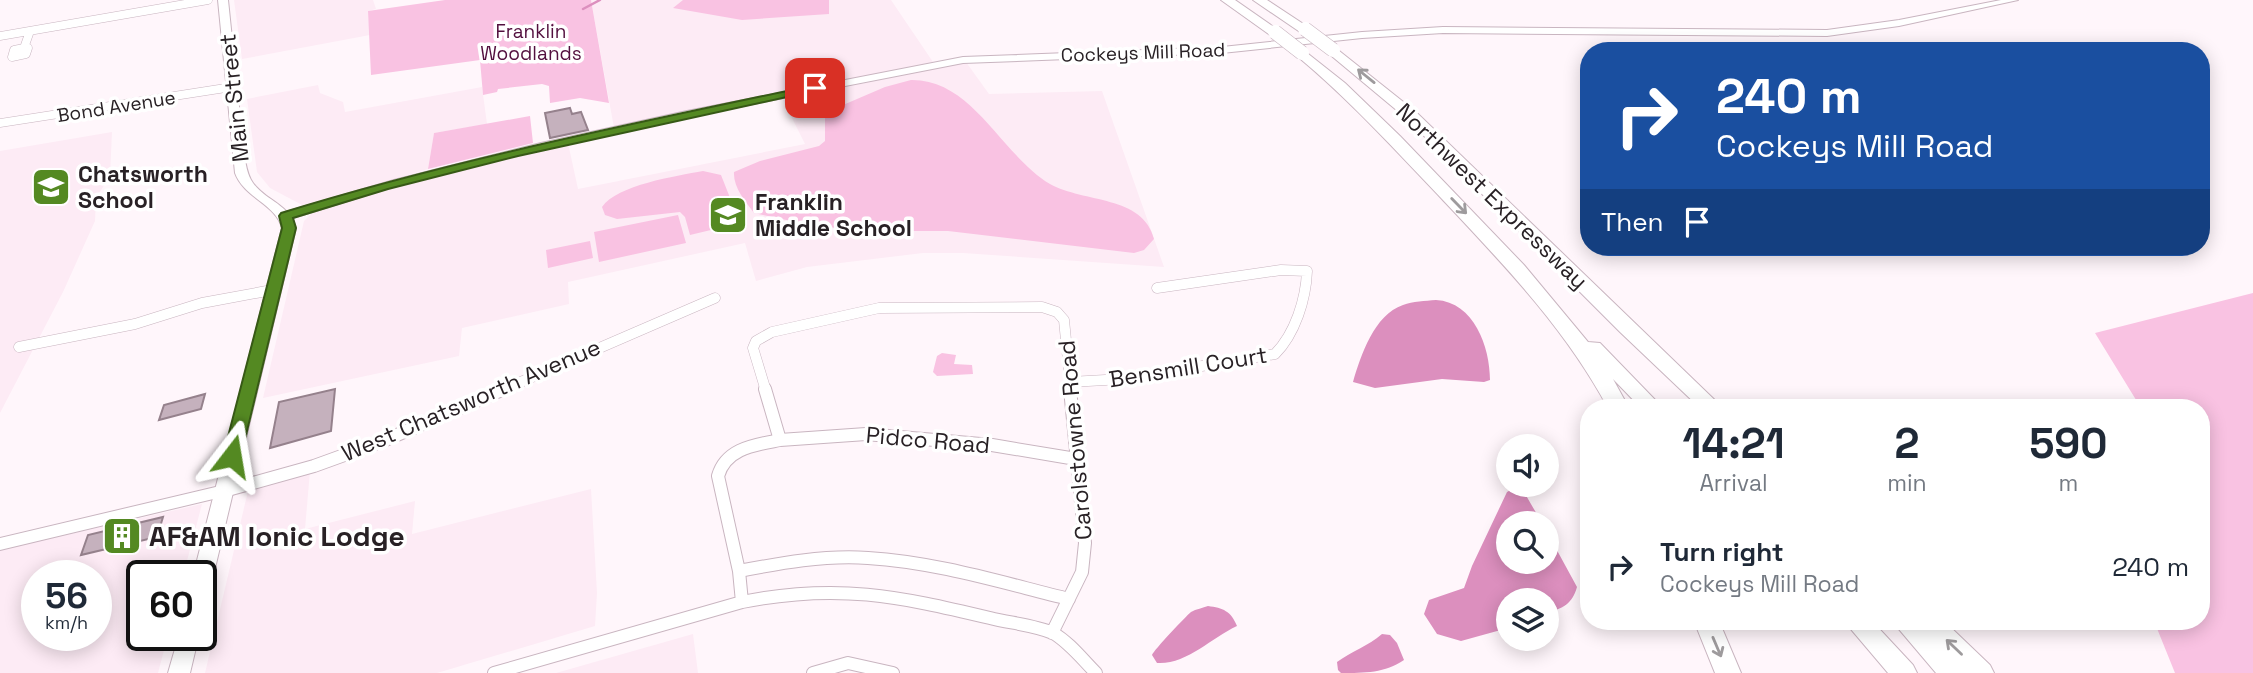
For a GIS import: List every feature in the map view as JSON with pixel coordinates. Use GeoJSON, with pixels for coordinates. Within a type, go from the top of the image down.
{"type":"FeatureCollection","features":[{"type":"Feature","properties":{"kind":"highway","name":"Northwest Expressway"},"geometry":{"type":"LineString","coordinates":[[1227,0],[1275,32],[1325,71],[1383,126],[1519,270],[1590,358],[1614,399]]}},
{"type":"Feature","properties":{"kind":"highway","name":"Northwest Expressway"},"geometry":{"type":"LineString","coordinates":[[1259,0],[1333,50],[1411,115],[1626,328],[1703,399]]}},
{"type":"Feature","properties":{"kind":"highway"},"geometry":{"type":"LineString","coordinates":[[1519,270],[1644,399]]}},
{"type":"Feature","properties":{"kind":"highway"},"geometry":{"type":"LineString","coordinates":[[1626,328],[1691,399]]}},
{"type":"Feature","properties":{"kind":"highway"},"geometry":{"type":"LineString","coordinates":[[1710,630],[1728,673]]}},
{"type":"Feature","properties":{"kind":"highway"},"geometry":{"type":"LineString","coordinates":[[1864,630],[1904,673]]}},
{"type":"Feature","properties":{"kind":"highway"},"geometry":{"type":"LineString","coordinates":[[1912,630],[1952,673]]}},
{"type":"Feature","properties":{"kind":"highway"},"geometry":{"type":"LineString","coordinates":[[1937,630],[1981,673]]}},
{"type":"Feature","properties":{"kind":"main road","name":"Main Street"},"geometry":{"type":"LineString","coordinates":[[223,0],[239,161],[244,179],[256,194],[286,216]]}},
{"type":"Feature","properties":{"kind":"main road"},"geometry":{"type":"LineString","coordinates":[[207,560],[289,228],[286,216]]}},
{"type":"Feature","properties":{"kind":"main road"},"geometry":{"type":"LineString","coordinates":[[179,673],[185,651]]}},
{"type":"Feature","properties":{"kind":"street"},"geometry":{"type":"LineString","coordinates":[[0,36],[208,0]]}},
{"type":"Feature","properties":{"kind":"street","name":"Cockeys Mill Road"},"geometry":{"type":"LineString","coordinates":[[286,216],[388,184],[553,143],[735,104],[963,60],[1220,50],[1362,35],[1443,30],[1827,33],[1899,23],[2014,0]]}},
{"type":"Feature","properties":{"kind":"street"},"geometry":{"type":"LineString","coordinates":[[24,48],[30,31]]}},
{"type":"Feature","properties":{"kind":"street","name":"Bond Avenue"},"geometry":{"type":"LineString","coordinates":[[0,122],[232,87]]}},
{"type":"Feature","properties":{"kind":"street","name":"Bensmill Court"},"geometry":{"type":"LineString","coordinates":[[1070,382],[1123,379],[1275,355],[1284,345],[1307,285],[1307,271],[1281,270],[1157,288]]}},
{"type":"Feature","properties":{"kind":"street"},"geometry":{"type":"LineString","coordinates":[[19,347],[127,326],[202,303],[272,290]]}},
{"type":"Feature","properties":{"kind":"street","name":"West Chatsworth Avenue"},"geometry":{"type":"LineString","coordinates":[[224,491],[314,466],[383,441],[715,298]]}},
{"type":"Feature","properties":{"kind":"street","name":"Carolstowne Road"},"geometry":{"type":"LineString","coordinates":[[780,440],[753,348],[756,341],[772,332],[871,310],[904,307],[1050,309],[1057,312],[1064,320],[1085,556],[1052,634]]}},
{"type":"Feature","properties":{"kind":"street","name":"Pidco Road"},"geometry":{"type":"LineString","coordinates":[[780,440],[866,434],[992,445],[1076,459]]}},
{"type":"Feature","properties":{"kind":"street"},"geometry":{"type":"LineString","coordinates":[[742,602],[739,572],[718,476],[719,469],[728,457],[737,452],[780,440]]}},
{"type":"Feature","properties":{"kind":"street"},"geometry":{"type":"LineString","coordinates":[[0,544],[224,491]]}},
{"type":"Feature","properties":{"kind":"street"},"geometry":{"type":"LineString","coordinates":[[739,572],[806,559],[883,559],[1069,599]]}},
{"type":"Feature","properties":{"kind":"street"},"geometry":{"type":"LineString","coordinates":[[494,673],[742,602],[809,593],[872,593],[905,598],[1052,634],[1074,650],[1096,673]]}},
{"type":"Feature","properties":{"kind":"street"},"geometry":{"type":"LineString","coordinates":[[814,673],[848,663],[893,673]]}},
{"type":"Feature","properties":{"kind":"shaded area"},"geometry":{"type":"Polygon","coordinates":[[[234,0],[373,0],[376,9],[368,11],[370,35],[242,59],[234,0]]]}},
{"type":"Feature","properties":{"kind":"shaded area"},"geometry":{"type":"Polygon","coordinates":[[[591,0],[891,0],[933,62],[614,128],[591,0]]]}},
{"type":"Feature","properties":{"kind":"shaded area","name":"Franklin Middle School"},"geometry":{"type":"Polygon","coordinates":[[[966,62],[989,94],[1102,91],[1164,267],[963,253],[923,253],[807,267],[756,281],[745,243],[568,282],[569,304],[462,328],[459,356],[263,398],[304,221],[312,213],[398,186],[568,143],[578,189],[805,144],[783,100],[966,62]]]}},
{"type":"Feature","properties":{"kind":"shaded area"},"geometry":{"type":"Polygon","coordinates":[[[318,85],[320,93],[343,102],[345,112],[482,87],[487,124],[434,133],[428,169],[304,206],[270,188],[257,172],[247,99],[318,85]]]}},
{"type":"Feature","properties":{"kind":"shaded area"},"geometry":{"type":"Polygon","coordinates":[[[112,132],[110,176],[96,198],[95,221],[63,292],[0,413],[0,151],[112,132]]]}},
{"type":"Feature","properties":{"kind":"shaded area"},"geometry":{"type":"Polygon","coordinates":[[[1436,300],[1449,303],[1470,317],[1483,341],[1490,380],[1484,382],[1442,379],[1375,388],[1353,382],[1370,337],[1384,317],[1407,304],[1436,300]]]}},
{"type":"Feature","properties":{"kind":"shaded area"},"geometry":{"type":"Polygon","coordinates":[[[310,471],[305,529],[415,501],[412,534],[591,489],[597,593],[595,626],[437,673],[205,673],[210,651],[217,651],[217,622],[248,491],[310,471]]]}},
{"type":"Feature","properties":{"kind":"shaded area"},"geometry":{"type":"Polygon","coordinates":[[[1505,497],[1527,497],[1535,511],[1498,511],[1505,497]]]}},
{"type":"Feature","properties":{"kind":"shaded area"},"geometry":{"type":"Polygon","coordinates":[[[202,504],[187,560],[126,560],[126,651],[164,651],[158,673],[0,673],[0,550],[202,504]]]}},
{"type":"Feature","properties":{"kind":"shaded area"},"geometry":{"type":"Polygon","coordinates":[[[1496,515],[1496,574],[1559,574],[1559,554],[1577,587],[1570,602],[1559,608],[1559,588],[1496,588],[1496,631],[1461,641],[1437,634],[1424,614],[1429,600],[1464,588],[1496,515]]]}},
{"type":"Feature","properties":{"kind":"shaded area"},"geometry":{"type":"Polygon","coordinates":[[[1208,606],[1226,611],[1237,626],[1178,660],[1157,663],[1152,655],[1164,641],[1191,612],[1208,606]]]}},
{"type":"Feature","properties":{"kind":"shaded area"},"geometry":{"type":"Polygon","coordinates":[[[693,634],[698,673],[556,673],[693,634]]]}},
{"type":"Feature","properties":{"kind":"shaded area"},"geometry":{"type":"Polygon","coordinates":[[[1382,634],[1390,635],[1397,643],[1404,660],[1390,668],[1374,671],[1341,673],[1338,670],[1337,662],[1382,634]]]}},
{"type":"Feature","properties":{"kind":"green space","name":"Franklin Woodlands"},"geometry":{"type":"Polygon","coordinates":[[[445,0],[591,0],[609,103],[580,98],[550,103],[549,86],[542,84],[498,89],[497,92],[483,95],[480,60],[371,75],[368,11],[445,0]]]}},
{"type":"Feature","properties":{"kind":"green space"},"geometry":{"type":"Polygon","coordinates":[[[683,0],[829,0],[829,14],[742,20],[673,8],[683,0]]]}},
{"type":"Feature","properties":{"kind":"green space"},"geometry":{"type":"Polygon","coordinates":[[[911,80],[933,83],[952,92],[970,105],[1017,156],[1050,184],[1125,207],[1148,225],[1154,239],[1144,250],[1134,253],[948,231],[874,231],[814,226],[754,213],[743,199],[734,172],[760,161],[819,146],[825,141],[825,117],[829,111],[885,87],[911,80]]]}},
{"type":"Feature","properties":{"kind":"green space"},"geometry":{"type":"Polygon","coordinates":[[[530,116],[533,143],[428,169],[434,133],[530,116]]]}},
{"type":"Feature","properties":{"kind":"green space"},"geometry":{"type":"Polygon","coordinates":[[[703,171],[721,175],[740,223],[690,235],[685,217],[680,212],[617,219],[605,215],[602,207],[610,199],[633,187],[703,171]]]}},
{"type":"Feature","properties":{"kind":"green space"},"geometry":{"type":"Polygon","coordinates":[[[678,215],[686,243],[599,262],[594,232],[678,215]]]}},
{"type":"Feature","properties":{"kind":"green space"},"geometry":{"type":"Polygon","coordinates":[[[590,241],[593,258],[548,268],[546,250],[590,241]]]}},
{"type":"Feature","properties":{"kind":"green space"},"geometry":{"type":"Polygon","coordinates":[[[2253,293],[2253,673],[2175,673],[2158,630],[2210,630],[2210,399],[2135,399],[2095,333],[2253,293]]]}},
{"type":"Feature","properties":{"kind":"green space"},"geometry":{"type":"Polygon","coordinates":[[[942,353],[956,355],[954,364],[972,365],[973,374],[937,376],[933,372],[937,356],[942,353]]]}},
{"type":"Feature","properties":{"kind":"building"},"geometry":{"type":"Polygon","coordinates":[[[570,108],[572,114],[581,112],[588,130],[550,138],[545,113],[570,108]]]}},
{"type":"Feature","properties":{"kind":"building"},"geometry":{"type":"Polygon","coordinates":[[[335,389],[331,431],[270,448],[279,402],[335,389]]]}},
{"type":"Feature","properties":{"kind":"building"},"geometry":{"type":"Polygon","coordinates":[[[205,394],[201,409],[159,420],[164,405],[205,394]]]}},
{"type":"Feature","properties":{"kind":"building","name":"AF&AM Ionic Lodge"},"geometry":{"type":"Polygon","coordinates":[[[163,517],[157,537],[81,555],[88,535],[163,517]]]}},
{"type":"Feature","properties":{"kind":"waterway"},"geometry":{"type":"LineString","coordinates":[[583,9],[600,0]]}},
{"type":"Feature","properties":{"kind":"place","name":"Chatsworth School"},"geometry":{"type":"Point","coordinates":[51,187]}},
{"type":"Feature","properties":{"kind":"place","name":"Franklin Middle School"},"geometry":{"type":"Point","coordinates":[728,215]}},
{"type":"Feature","properties":{"kind":"place","name":"AF&AM Ionic Lodge"},"geometry":{"type":"Point","coordinates":[122,536]}},
{"type":"Feature","properties":{"kind":"route"},"geometry":{"type":"LineString","coordinates":[[232,456],[289,228],[286,216],[354,194],[517,152],[623,127],[815,88]]}}]}
